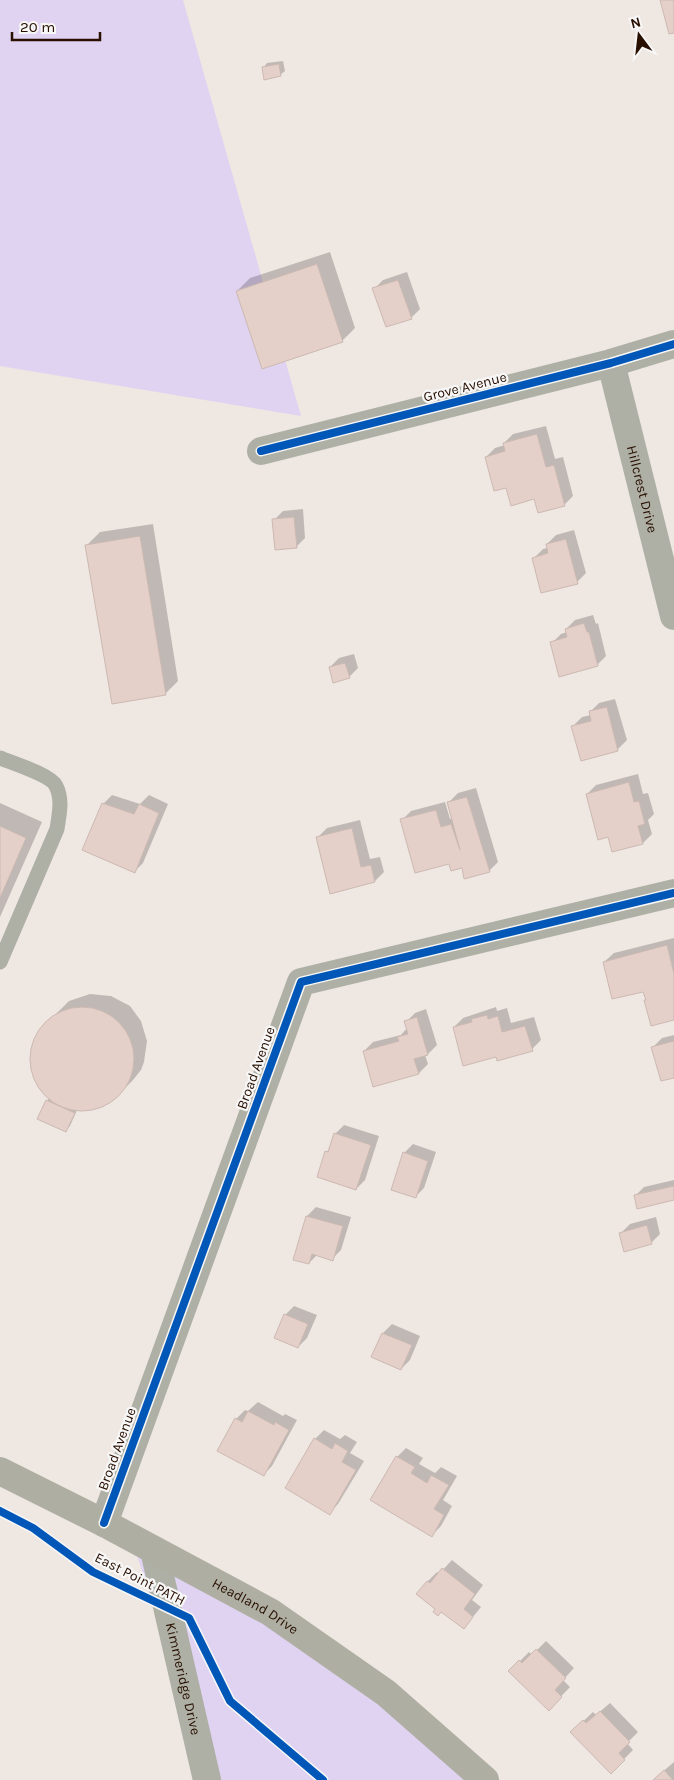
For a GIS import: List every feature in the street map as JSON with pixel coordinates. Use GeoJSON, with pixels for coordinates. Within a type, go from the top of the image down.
{"type":"FeatureCollection","features":[{"type":"Feature","properties":{"kind":"main road","name":"Headland Drive"},"geometry":{"type":"LineString","coordinates":[[0,1471],[104,1523],[270,1612],[386,1693],[485,1780]]}},
{"type":"Feature","properties":{"kind":"street","name":"Grove Avenue"},"geometry":{"type":"LineString","coordinates":[[261,451],[611,363],[674,344]]}},
{"type":"Feature","properties":{"kind":"street","name":"Hillcrest Drive"},"geometry":{"type":"LineString","coordinates":[[611,363],[674,616]]}},
{"type":"Feature","properties":{"kind":"street","name":"Broad Avenue"},"geometry":{"type":"LineString","coordinates":[[104,1523],[301,982],[674,893]]}},
{"type":"Feature","properties":{"kind":"street","name":"Kimmeridge Drive"},"geometry":{"type":"LineString","coordinates":[[154,1550],[207,1780]]}},
{"type":"Feature","properties":{"kind":"lane"},"geometry":{"type":"LineString","coordinates":[[0,758],[44,777],[55,784],[60,796],[60,812],[57,829],[0,962]]}},
{"type":"Feature","properties":{"kind":"shaded area"},"geometry":{"type":"Polygon","coordinates":[[[0,0],[183,0],[301,416],[0,366],[0,0]]]}},
{"type":"Feature","properties":{"kind":"shaded area"},"geometry":{"type":"Polygon","coordinates":[[[132,1539],[199,1577],[491,1780],[208,1780],[132,1539]]]}},
{"type":"Feature","properties":{"kind":"building"},"geometry":{"type":"Polygon","coordinates":[[[660,0],[674,0],[674,33],[669,34],[660,0]]]}},
{"type":"Feature","properties":{"kind":"building"},"geometry":{"type":"Polygon","coordinates":[[[279,64],[281,76],[264,80],[262,67],[279,64]]]}},
{"type":"Feature","properties":{"kind":"building"},"geometry":{"type":"Polygon","coordinates":[[[317,264],[343,342],[262,369],[236,291],[317,264]]]}},
{"type":"Feature","properties":{"kind":"building"},"geometry":{"type":"Polygon","coordinates":[[[398,280],[412,319],[386,327],[372,288],[398,280]]]}},
{"type":"Feature","properties":{"kind":"building"},"geometry":{"type":"Polygon","coordinates":[[[537,434],[546,467],[554,465],[565,506],[538,513],[534,499],[511,506],[506,488],[494,491],[485,457],[505,451],[503,443],[537,434]]]}},
{"type":"Feature","properties":{"kind":"building"},"geometry":{"type":"Polygon","coordinates":[[[294,517],[297,548],[275,550],[272,519],[294,517]]]}},
{"type":"Feature","properties":{"kind":"building"},"geometry":{"type":"Polygon","coordinates":[[[140,536],[166,695],[112,704],[85,545],[140,536]]]}},
{"type":"Feature","properties":{"kind":"building"},"geometry":{"type":"Polygon","coordinates":[[[566,539],[578,584],[541,593],[532,558],[548,553],[546,544],[566,539]]]}},
{"type":"Feature","properties":{"kind":"building"},"geometry":{"type":"Polygon","coordinates":[[[584,623],[587,632],[589,632],[598,666],[559,677],[550,642],[567,637],[565,629],[584,623]]]}},
{"type":"Feature","properties":{"kind":"building"},"geometry":{"type":"Polygon","coordinates":[[[345,663],[350,678],[333,683],[329,667],[345,663]]]}},
{"type":"Feature","properties":{"kind":"building"},"geometry":{"type":"Polygon","coordinates":[[[607,707],[618,751],[581,761],[571,726],[591,721],[589,711],[607,707]]]}},
{"type":"Feature","properties":{"kind":"building"},"geometry":{"type":"Polygon","coordinates":[[[629,782],[634,802],[639,801],[645,824],[638,826],[643,844],[612,852],[608,837],[598,840],[586,794],[629,782]]]}},
{"type":"Feature","properties":{"kind":"building"},"geometry":{"type":"Polygon","coordinates":[[[467,797],[490,872],[464,879],[462,868],[451,871],[449,864],[415,873],[400,819],[436,810],[441,827],[451,824],[460,850],[447,802],[467,797]]]}},
{"type":"Feature","properties":{"kind":"building"},"geometry":{"type":"Polygon","coordinates":[[[102,803],[134,814],[139,804],[159,813],[135,873],[82,850],[102,803]]]}},
{"type":"Feature","properties":{"kind":"building"},"geometry":{"type":"Polygon","coordinates":[[[0,826],[26,838],[0,898],[0,826]]]}},
{"type":"Feature","properties":{"kind":"building"},"geometry":{"type":"Polygon","coordinates":[[[352,828],[361,867],[371,865],[375,882],[330,894],[316,837],[352,828]]]}},
{"type":"Feature","properties":{"kind":"building"},"geometry":{"type":"Polygon","coordinates":[[[667,945],[674,974],[674,1020],[651,1026],[643,992],[612,999],[603,962],[667,945]]]}},
{"type":"Feature","properties":{"kind":"building"},"geometry":{"type":"Polygon","coordinates":[[[82,1007],[102,1011],[119,1022],[130,1039],[134,1059],[130,1079],[119,1096],[102,1107],[82,1111],[62,1107],[45,1096],[34,1079],[30,1059],[34,1039],[45,1022],[62,1011],[82,1007]]]}},
{"type":"Feature","properties":{"kind":"building"},"geometry":{"type":"Polygon","coordinates":[[[487,1015],[488,1019],[498,1016],[502,1032],[525,1026],[533,1051],[497,1061],[496,1057],[463,1066],[453,1027],[472,1022],[471,1019],[487,1015]]]}},
{"type":"Feature","properties":{"kind":"building"},"geometry":{"type":"Polygon","coordinates":[[[417,1017],[428,1055],[414,1059],[419,1074],[373,1087],[363,1051],[399,1041],[397,1037],[408,1034],[404,1021],[417,1017]]]}},
{"type":"Feature","properties":{"kind":"building"},"geometry":{"type":"Polygon","coordinates":[[[674,1041],[674,1078],[661,1081],[651,1047],[674,1041]]]}},
{"type":"Feature","properties":{"kind":"building"},"geometry":{"type":"Polygon","coordinates":[[[46,1100],[75,1113],[66,1132],[37,1119],[46,1100]]]}},
{"type":"Feature","properties":{"kind":"building"},"geometry":{"type":"Polygon","coordinates":[[[334,1133],[371,1145],[356,1190],[317,1177],[325,1151],[328,1152],[334,1133]]]}},
{"type":"Feature","properties":{"kind":"building"},"geometry":{"type":"Polygon","coordinates":[[[403,1152],[428,1161],[416,1198],[391,1190],[403,1152]]]}},
{"type":"Feature","properties":{"kind":"building"},"geometry":{"type":"Polygon","coordinates":[[[674,1186],[674,1200],[637,1209],[634,1195],[674,1186]]]}},
{"type":"Feature","properties":{"kind":"building"},"geometry":{"type":"Polygon","coordinates":[[[306,1216],[343,1226],[333,1261],[312,1254],[309,1264],[293,1260],[306,1216]]]}},
{"type":"Feature","properties":{"kind":"building"},"geometry":{"type":"Polygon","coordinates":[[[647,1225],[652,1244],[624,1252],[619,1233],[647,1225]]]}},
{"type":"Feature","properties":{"kind":"building"},"geometry":{"type":"Polygon","coordinates":[[[284,1314],[308,1324],[298,1348],[274,1338],[284,1314]]]}},
{"type":"Feature","properties":{"kind":"building"},"geometry":{"type":"Polygon","coordinates":[[[382,1333],[412,1345],[401,1370],[371,1357],[382,1333]]]}},
{"type":"Feature","properties":{"kind":"building"},"geometry":{"type":"Polygon","coordinates":[[[248,1411],[274,1425],[275,1422],[289,1430],[264,1476],[217,1451],[235,1418],[242,1422],[248,1411]]]}},
{"type":"Feature","properties":{"kind":"building"},"geometry":{"type":"Polygon","coordinates":[[[314,1438],[332,1449],[335,1443],[348,1451],[342,1462],[356,1470],[330,1515],[285,1488],[314,1438]]]}},
{"type":"Feature","properties":{"kind":"building"},"geometry":{"type":"Polygon","coordinates":[[[396,1456],[415,1467],[411,1473],[427,1483],[431,1475],[449,1485],[434,1509],[444,1515],[432,1537],[370,1500],[396,1456]]]}},
{"type":"Feature","properties":{"kind":"building"},"geometry":{"type":"Polygon","coordinates":[[[442,1568],[475,1594],[464,1609],[473,1617],[464,1629],[441,1612],[438,1616],[433,1612],[435,1609],[416,1594],[427,1581],[430,1583],[442,1568]]]}},
{"type":"Feature","properties":{"kind":"building"},"geometry":{"type":"Polygon","coordinates":[[[536,1649],[566,1678],[555,1690],[562,1697],[549,1711],[508,1671],[519,1660],[522,1663],[536,1649]]]}},
{"type":"Feature","properties":{"kind":"building"},"geometry":{"type":"Polygon","coordinates":[[[600,1711],[630,1742],[619,1753],[625,1760],[611,1774],[570,1732],[583,1720],[586,1723],[600,1711]]]}},
{"type":"Feature","properties":{"kind":"building"},"geometry":{"type":"Polygon","coordinates":[[[664,1770],[673,1780],[653,1780],[664,1770]]]}},
{"type":"Feature","properties":{"kind":"cycle path"},"geometry":{"type":"LineString","coordinates":[[261,451],[611,363],[674,344]]}},
{"type":"Feature","properties":{"kind":"cycle path"},"geometry":{"type":"LineString","coordinates":[[104,1523],[301,982],[674,893]]}},
{"type":"Feature","properties":{"kind":"cycle path","name":"East Point PATH"},"geometry":{"type":"LineString","coordinates":[[0,1511],[33,1528],[93,1572],[189,1618],[230,1701],[323,1780]]}}]}
